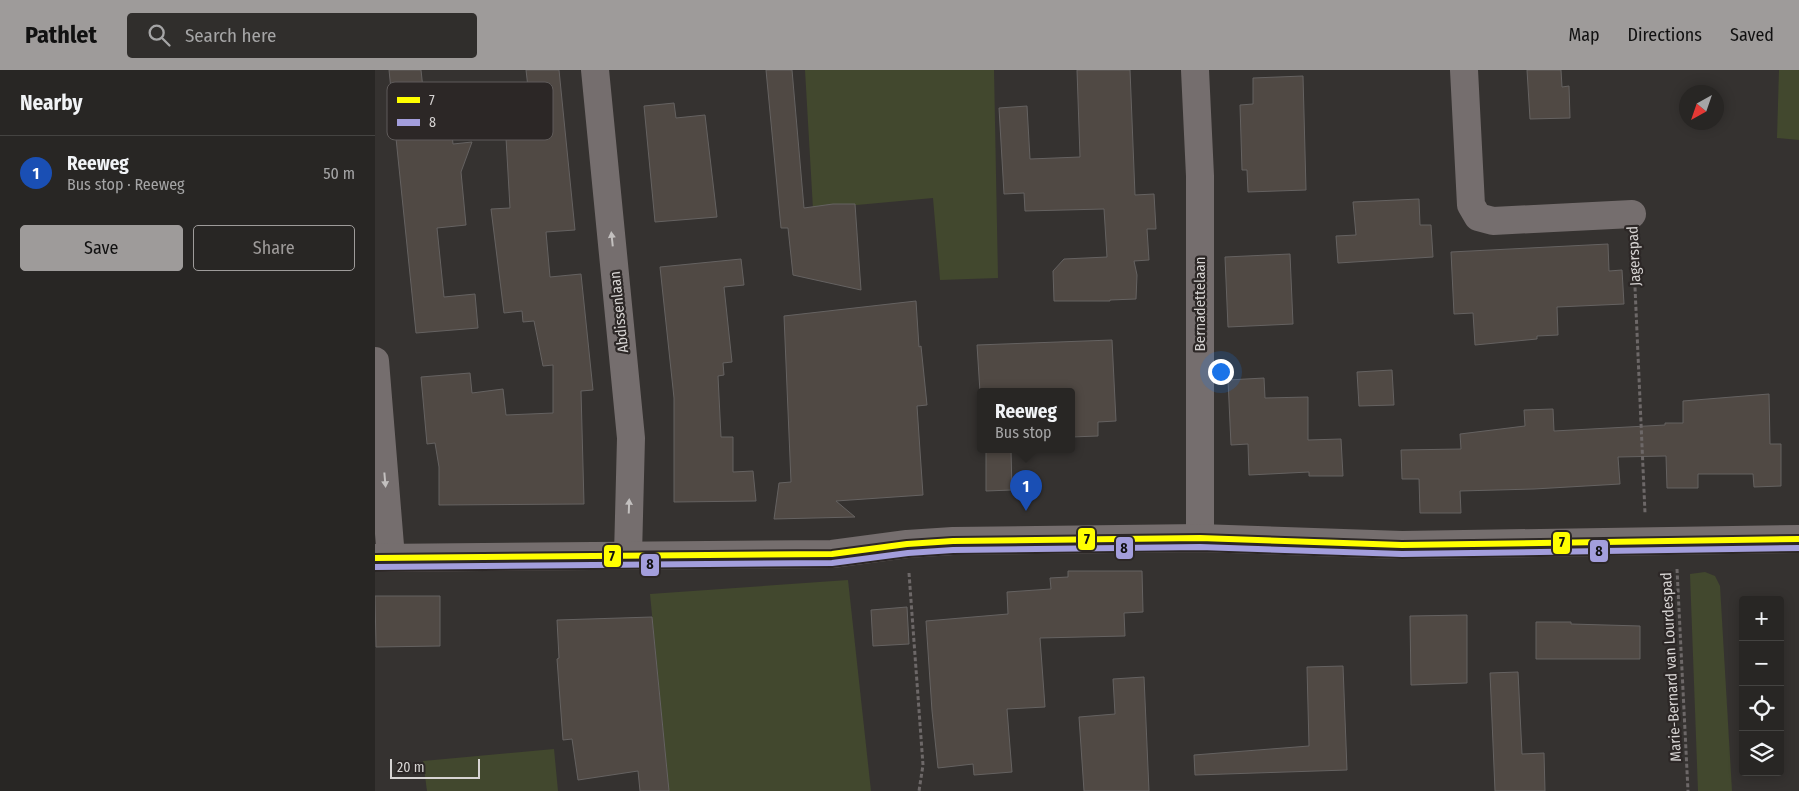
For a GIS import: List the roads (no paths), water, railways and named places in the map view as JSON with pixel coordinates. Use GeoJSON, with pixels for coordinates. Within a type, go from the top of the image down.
{"type":"FeatureCollection","features":[{"type":"Feature","properties":{"kind":"street","name":"Abdissenlaan"},"geometry":{"type":"LineString","coordinates":[[595,70],[631,438],[627,555]]}},
{"type":"Feature","properties":{"kind":"street","name":"Bernadettelaan"},"geometry":{"type":"LineString","coordinates":[[1195,70],[1200,176],[1201,538]]}},
{"type":"Feature","properties":{"kind":"street","name":"Jagerspad"},"geometry":{"type":"LineString","coordinates":[[1464,70],[1471,205],[1478,217],[1493,221],[1632,214]]}},
{"type":"Feature","properties":{"kind":"street"},"geometry":{"type":"LineString","coordinates":[[375,361],[383,558],[832,554],[907,544],[953,541],[1201,538],[1402,545],[1799,539]]}},
{"type":"Feature","properties":{"kind":"place","name":"Reeweg"},"geometry":{"type":"Point","coordinates":[1026,511]}}]}
